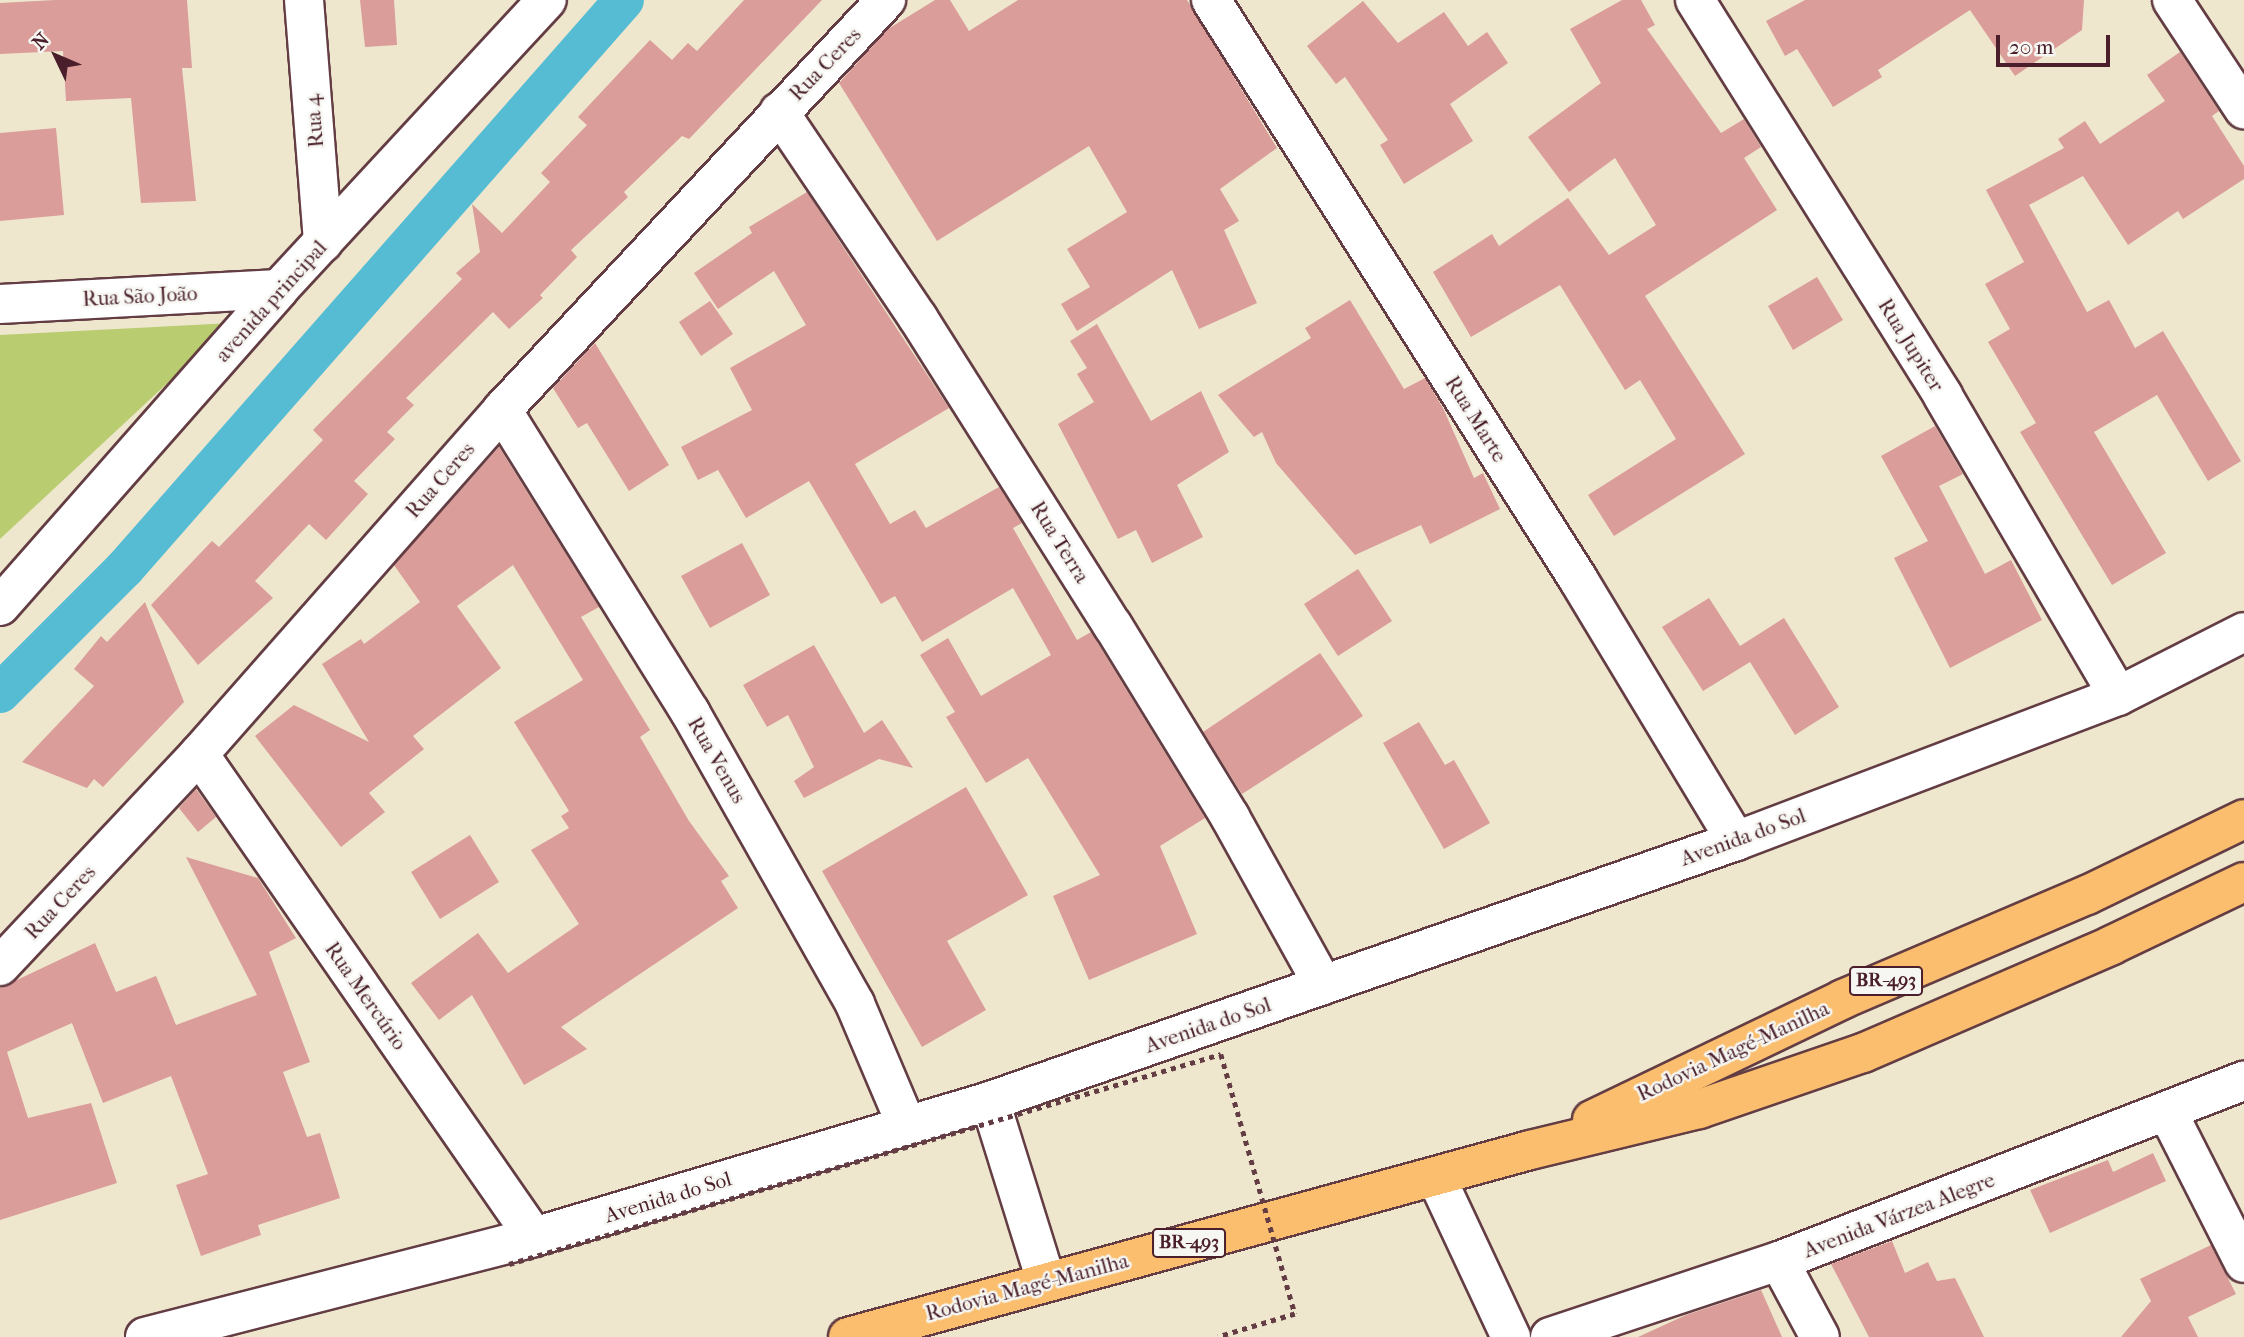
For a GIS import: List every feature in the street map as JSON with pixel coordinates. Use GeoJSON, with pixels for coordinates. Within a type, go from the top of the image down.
{"type":"FeatureCollection","features":[{"type":"Feature","properties":{"kind":"highway","name":"Rodovia Magé-Manilha"},"geometry":{"type":"LineString","coordinates":[[1530,1150],[1843,999],[2087,895],[2244,819]]}},
{"type":"Feature","properties":{"kind":"highway","name":"Rodovia Magé-Manilha"},"geometry":{"type":"LineString","coordinates":[[848,1337],[1530,1150],[1699,1109],[1863,1053],[2089,955],[2244,882]]}},
{"type":"Feature","properties":{"kind":"street","name":"Rua 4"},"geometry":{"type":"LineString","coordinates":[[304,0],[323,242]]}},
{"type":"Feature","properties":{"kind":"street","name":"avenida principal"},"geometry":{"type":"LineString","coordinates":[[0,606],[279,289],[547,0]]}},
{"type":"Feature","properties":{"kind":"street","name":"Rua Ceres"},"geometry":{"type":"LineString","coordinates":[[0,966],[198,754],[502,410],[886,0]]}},
{"type":"Feature","properties":{"kind":"street","name":"Rua Marte"},"geometry":{"type":"LineString","coordinates":[[1211,0],[1571,568],[1736,841]]}},
{"type":"Feature","properties":{"kind":"street","name":"Rua Jupiter"},"geometry":{"type":"LineString","coordinates":[[1695,0],[1943,396],[2118,696]]}},
{"type":"Feature","properties":{"kind":"street"},"geometry":{"type":"LineString","coordinates":[[2172,0],[2244,109]]}},
{"type":"Feature","properties":{"kind":"street","name":"Rua Terra"},"geometry":{"type":"LineString","coordinates":[[779,112],[918,318],[1113,626],[1230,817],[1322,985]]}},
{"type":"Feature","properties":{"kind":"street","name":"Rua São João"},"geometry":{"type":"LineString","coordinates":[[0,304],[279,289]]}},
{"type":"Feature","properties":{"kind":"street","name":"Rua Venus"},"geometry":{"type":"LineString","coordinates":[[502,410],[690,712],[855,1004],[906,1124]]}},
{"type":"Feature","properties":{"kind":"street","name":"Avenida do Sol"},"geometry":{"type":"LineString","coordinates":[[145,1337],[522,1251],[906,1124],[990,1101],[1736,841],[2118,696],[2244,632]]}},
{"type":"Feature","properties":{"kind":"street","name":"Rua Mercúrio"},"geometry":{"type":"LineString","coordinates":[[198,754],[522,1251]]}},
{"type":"Feature","properties":{"kind":"street","name":"Avenida Várzea Alegre"},"geometry":{"type":"LineString","coordinates":[[1550,1337],[1779,1261],[2168,1113],[2244,1081]]}},
{"type":"Feature","properties":{"kind":"street"},"geometry":{"type":"LineString","coordinates":[[990,1101],[1046,1281]]}},
{"type":"Feature","properties":{"kind":"street"},"geometry":{"type":"LineString","coordinates":[[2168,1113],[2244,1263]]}},
{"type":"Feature","properties":{"kind":"street"},"geometry":{"type":"LineString","coordinates":[[1436,1177],[1511,1337]]}},
{"type":"Feature","properties":{"kind":"street"},"geometry":{"type":"LineString","coordinates":[[1779,1261],[1820,1337]]}},
{"type":"Feature","properties":{"kind":"path"},"geometry":{"type":"LineString","coordinates":[[522,1251],[1221,1054],[1295,1314],[1218,1337]]}},
{"type":"Feature","properties":{"kind":"green space"},"geometry":{"type":"Polygon","coordinates":[[[232,323],[0,539],[0,335],[232,323]]]}},
{"type":"Feature","properties":{"kind":"building"},"geometry":{"type":"Polygon","coordinates":[[[55,0],[187,0],[192,68],[182,68],[196,201],[141,203],[131,98],[66,101],[63,51],[0,54],[0,3],[55,0]]]}},
{"type":"Feature","properties":{"kind":"building"},"geometry":{"type":"Polygon","coordinates":[[[360,0],[394,0],[397,45],[365,47],[360,0]]]}},
{"type":"Feature","properties":{"kind":"building"},"geometry":{"type":"Polygon","coordinates":[[[744,0],[822,0],[689,139],[682,136],[624,192],[628,197],[571,250],[577,257],[540,295],[543,298],[509,329],[493,312],[406,398],[414,405],[387,432],[395,439],[354,481],[368,494],[326,540],[309,524],[255,581],[273,598],[198,665],[151,605],[212,541],[219,547],[323,440],[313,430],[462,279],[456,273],[480,252],[472,204],[502,233],[550,182],[541,173],[587,125],[578,117],[650,40],[672,60],[688,43],[697,51],[744,0]]]}},
{"type":"Feature","properties":{"kind":"building"},"geometry":{"type":"Polygon","coordinates":[[[935,0],[950,0],[969,31],[1018,0],[1187,0],[1277,148],[1220,189],[1239,221],[1224,230],[1257,303],[1199,329],[1172,270],[1077,331],[1061,304],[1090,287],[1067,249],[1127,212],[1089,146],[937,241],[839,83],[888,29],[935,0]]]}},
{"type":"Feature","properties":{"kind":"building"},"geometry":{"type":"Polygon","coordinates":[[[1622,0],[1641,0],[1655,25],[1647,29],[1721,133],[1744,119],[1761,147],[1744,158],[1777,210],[1645,296],[1745,454],[1614,536],[1588,495],[1676,439],[1640,380],[1625,390],[1560,285],[1471,337],[1433,272],[1492,234],[1499,246],[1568,198],[1609,255],[1656,225],[1615,158],[1569,192],[1528,137],[1601,83],[1570,29],[1622,0]]]}},
{"type":"Feature","properties":{"kind":"building"},"geometry":{"type":"Polygon","coordinates":[[[1805,0],[2084,0],[2082,30],[2015,76],[1970,10],[1878,70],[1882,77],[1833,107],[1797,49],[1785,56],[1766,21],[1805,0]]]}},
{"type":"Feature","properties":{"kind":"building"},"geometry":{"type":"Polygon","coordinates":[[[1363,1],[1398,43],[1444,12],[1468,46],[1487,32],[1508,63],[1450,104],[1473,141],[1404,184],[1380,145],[1388,140],[1345,77],[1336,84],[1307,46],[1363,1]]]}},
{"type":"Feature","properties":{"kind":"building"},"geometry":{"type":"Polygon","coordinates":[[[2180,52],[2219,111],[2212,116],[2244,166],[2244,179],[2183,219],[2178,211],[2128,245],[2083,176],[2029,205],[2087,312],[2109,300],[2135,348],[2163,331],[2241,461],[2208,481],[2157,395],[2094,432],[2166,553],[2112,585],[2020,432],[2036,423],[1988,342],[2010,329],[1985,284],[2024,262],[1986,190],[2064,148],[2058,139],[2085,121],[2100,144],[2165,101],[2147,75],[2180,52]]]}},
{"type":"Feature","properties":{"kind":"building"},"geometry":{"type":"Polygon","coordinates":[[[56,128],[64,215],[0,221],[0,133],[56,128]]]}},
{"type":"Feature","properties":{"kind":"building"},"geometry":{"type":"Polygon","coordinates":[[[807,192],[949,408],[855,464],[890,524],[915,510],[926,528],[999,487],[1022,523],[1013,528],[1077,640],[1091,632],[1205,818],[1160,846],[1197,934],[1089,980],[1053,896],[1100,875],[1028,758],[986,783],[946,717],[955,712],[920,655],[948,638],[981,696],[1051,655],[1013,588],[922,642],[895,596],[881,604],[809,481],[746,518],[718,470],[698,480],[681,447],[752,410],[730,368],[806,325],[774,271],[718,309],[694,273],[752,233],[749,227],[807,192]]]}},
{"type":"Feature","properties":{"kind":"building"},"geometry":{"type":"Polygon","coordinates":[[[1817,277],[1843,320],[1793,350],[1768,306],[1817,277]]]}},
{"type":"Feature","properties":{"kind":"building"},"geometry":{"type":"Polygon","coordinates":[[[1350,300],[1404,389],[1425,378],[1443,408],[1474,478],[1483,473],[1500,509],[1430,544],[1421,525],[1355,555],[1276,463],[1262,432],[1254,437],[1218,395],[1311,338],[1305,328],[1350,300]]]}},
{"type":"Feature","properties":{"kind":"building"},"geometry":{"type":"Polygon","coordinates":[[[710,301],[733,334],[701,356],[679,322],[710,301]]]}},
{"type":"Feature","properties":{"kind":"building"},"geometry":{"type":"Polygon","coordinates":[[[1097,324],[1151,421],[1201,391],[1229,452],[1177,485],[1203,537],[1152,563],[1136,530],[1118,539],[1058,424],[1094,402],[1077,374],[1087,368],[1070,341],[1097,324]]]}},
{"type":"Feature","properties":{"kind":"building"},"geometry":{"type":"Polygon","coordinates":[[[595,343],[669,465],[629,491],[587,423],[578,428],[553,388],[595,343]]]}},
{"type":"Feature","properties":{"kind":"building"},"geometry":{"type":"Polygon","coordinates":[[[1935,426],[1963,474],[1939,486],[1985,574],[2011,560],[2042,620],[1950,668],[1894,558],[1928,541],[1881,456],[1935,426]]]}},
{"type":"Feature","properties":{"kind":"building"},"geometry":{"type":"Polygon","coordinates":[[[499,447],[599,607],[581,617],[650,730],[640,737],[689,821],[729,876],[721,881],[738,908],[561,1027],[587,1049],[524,1085],[472,995],[439,1020],[411,983],[478,933],[508,973],[579,924],[531,850],[569,828],[561,816],[569,811],[514,722],[583,680],[513,565],[457,606],[501,668],[413,736],[424,749],[369,793],[385,812],[341,847],[255,736],[294,705],[369,742],[322,664],[361,639],[364,644],[420,602],[394,565],[499,447]]]}},
{"type":"Feature","properties":{"kind":"building"},"geometry":{"type":"Polygon","coordinates":[[[742,543],[770,595],[710,628],[681,576],[742,543]]]}},
{"type":"Feature","properties":{"kind":"building"},"geometry":{"type":"Polygon","coordinates":[[[1358,569],[1392,621],[1338,656],[1304,604],[1358,569]]]}},
{"type":"Feature","properties":{"kind":"building"},"geometry":{"type":"Polygon","coordinates":[[[1709,598],[1740,646],[1784,618],[1839,707],[1795,735],[1750,662],[1703,691],[1662,627],[1709,598]]]}},
{"type":"Feature","properties":{"kind":"building"},"geometry":{"type":"Polygon","coordinates":[[[145,602],[184,702],[103,787],[94,779],[87,788],[22,762],[94,686],[74,669],[101,636],[107,642],[145,602]]]}},
{"type":"Feature","properties":{"kind":"building"},"geometry":{"type":"Polygon","coordinates":[[[814,645],[864,733],[882,720],[913,768],[879,759],[804,798],[794,781],[814,767],[788,715],[767,727],[743,685],[814,645]]]}},
{"type":"Feature","properties":{"kind":"building"},"geometry":{"type":"Polygon","coordinates":[[[1320,653],[1363,716],[1242,794],[1203,732],[1320,653]]]}},
{"type":"Feature","properties":{"kind":"building"},"geometry":{"type":"Polygon","coordinates":[[[1419,722],[1445,765],[1454,760],[1490,823],[1444,849],[1383,743],[1419,722]]]}},
{"type":"Feature","properties":{"kind":"building"},"geometry":{"type":"Polygon","coordinates":[[[966,787],[1028,895],[947,941],[986,1010],[922,1047],[822,871],[966,787]]]}},
{"type":"Feature","properties":{"kind":"building"},"geometry":{"type":"Polygon","coordinates":[[[196,789],[216,817],[198,832],[179,808],[196,789]]]}},
{"type":"Feature","properties":{"kind":"building"},"geometry":{"type":"Polygon","coordinates":[[[470,835],[499,882],[440,919],[411,872],[470,835]]]}},
{"type":"Feature","properties":{"kind":"building"},"geometry":{"type":"Polygon","coordinates":[[[186,857],[258,878],[296,938],[269,952],[310,1062],[283,1072],[307,1137],[320,1133],[340,1198],[258,1225],[261,1235],[201,1256],[176,1185],[208,1174],[171,1076],[103,1103],[72,1023],[7,1052],[28,1118],[91,1103],[117,1183],[0,1220],[0,988],[95,943],[116,992],[156,976],[176,1025],[257,995],[186,857]]]}},
{"type":"Feature","properties":{"kind":"building"},"geometry":{"type":"Polygon","coordinates":[[[2153,1153],[2166,1181],[2050,1233],[2030,1190],[2108,1160],[2113,1172],[2153,1153]]]}},
{"type":"Feature","properties":{"kind":"building"},"geometry":{"type":"Polygon","coordinates":[[[1892,1241],[1905,1273],[1928,1262],[1937,1281],[1955,1278],[1984,1337],[1869,1337],[1831,1264],[1892,1241]]]}},
{"type":"Feature","properties":{"kind":"building"},"geometry":{"type":"Polygon","coordinates":[[[2211,1245],[2236,1294],[2188,1317],[2198,1337],[2121,1337],[2151,1301],[2140,1279],[2211,1245]]]}},
{"type":"Feature","properties":{"kind":"building"},"geometry":{"type":"Polygon","coordinates":[[[1761,1290],[1782,1337],[1638,1337],[1686,1315],[1761,1290]]]}},
{"type":"Feature","properties":{"kind":"waterway"},"geometry":{"type":"LineString","coordinates":[[0,693],[125,568],[624,0]]}}]}
